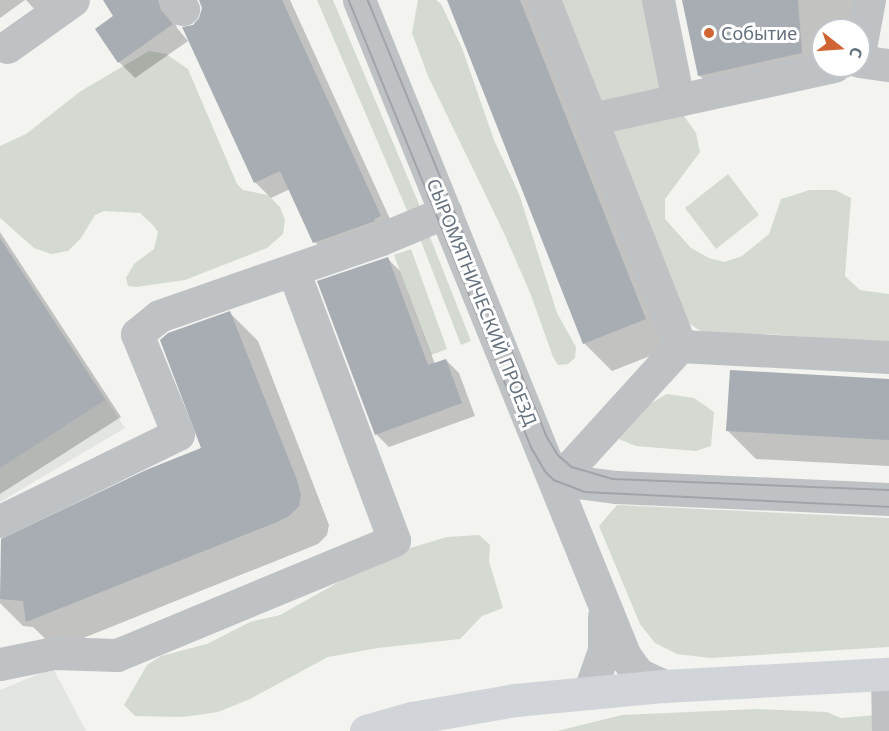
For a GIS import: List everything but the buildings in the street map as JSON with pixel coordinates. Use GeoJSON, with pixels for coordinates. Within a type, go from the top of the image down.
{"type":"FeatureCollection","features":[{"type":"Feature","properties":{"kind":"main road"},"geometry":{"type":"LineString","coordinates":[[366,731],[412,718],[515,700],[664,686],[888,675]]}},
{"type":"Feature","properties":{"kind":"street"},"geometry":{"type":"LineString","coordinates":[[7,47],[73,0]]}},
{"type":"Feature","properties":{"kind":"street","name":"СЫРОМЯТНИЧЕСКИЙ ПРОЕЗД"},"geometry":{"type":"LineString","coordinates":[[359,0],[556,479],[625,656],[638,674],[664,686]]}},
{"type":"Feature","properties":{"kind":"street"},"geometry":{"type":"LineString","coordinates":[[544,0],[680,346]]}},
{"type":"Feature","properties":{"kind":"street"},"geometry":{"type":"LineString","coordinates":[[658,0],[678,100]]}},
{"type":"Feature","properties":{"kind":"street"},"geometry":{"type":"LineString","coordinates":[[866,18],[869,0]]}},
{"type":"Feature","properties":{"kind":"street"},"geometry":{"type":"LineString","coordinates":[[871,63],[889,65]]}},
{"type":"Feature","properties":{"kind":"street"},"geometry":{"type":"LineString","coordinates":[[591,118],[811,71]]}},
{"type":"Feature","properties":{"kind":"street"},"geometry":{"type":"LineString","coordinates":[[0,521],[178,434],[137,334],[159,316],[381,239],[446,212]]}},
{"type":"Feature","properties":{"kind":"street"},"geometry":{"type":"LineString","coordinates":[[0,664],[53,653],[117,655],[394,540],[375,466],[293,270]]}},
{"type":"Feature","properties":{"kind":"street"},"geometry":{"type":"LineString","coordinates":[[680,346],[889,357]]}},
{"type":"Feature","properties":{"kind":"street"},"geometry":{"type":"LineString","coordinates":[[556,479],[680,346]]}},
{"type":"Feature","properties":{"kind":"street"},"geometry":{"type":"LineString","coordinates":[[556,479],[616,487],[889,499]]}},
{"type":"Feature","properties":{"kind":"street","name":"СЫРОМЯТНИЧЕСКИЙ ПРОЕЗД"},"geometry":{"type":"LineString","coordinates":[[589,693],[604,650],[604,605]]}},
{"type":"Feature","properties":{"kind":"street"},"geometry":{"type":"LineString","coordinates":[[888,675],[888,731]]}},
{"type":"Feature","properties":{"kind":"shaded area"},"geometry":{"type":"Polygon","coordinates":[[[317,0],[333,0],[421,209],[409,215],[317,0]]]}},
{"type":"Feature","properties":{"kind":"shaded area"},"geometry":{"type":"Polygon","coordinates":[[[418,0],[436,0],[441,4],[462,48],[494,140],[519,194],[557,313],[576,347],[575,358],[568,364],[558,365],[553,357],[531,295],[504,233],[428,76],[412,33],[418,0]]]}},
{"type":"Feature","properties":{"kind":"shaded area"},"geometry":{"type":"Polygon","coordinates":[[[548,0],[649,0],[663,86],[696,133],[700,152],[665,199],[665,219],[691,248],[709,258],[724,262],[742,256],[769,234],[781,199],[810,190],[835,190],[851,198],[845,276],[860,290],[889,294],[889,343],[769,334],[731,336],[702,332],[684,320],[548,0]]]}},
{"type":"Feature","properties":{"kind":"shaded area"},"geometry":{"type":"Polygon","coordinates":[[[149,51],[166,54],[188,69],[237,184],[243,190],[268,195],[280,207],[285,220],[283,234],[267,248],[185,280],[136,287],[128,286],[126,278],[134,264],[154,249],[158,232],[153,225],[140,213],[104,211],[95,215],[81,238],[68,251],[51,254],[34,248],[0,218],[0,146],[26,134],[81,91],[149,51]]]}},
{"type":"Feature","properties":{"kind":"shaded area"},"geometry":{"type":"Polygon","coordinates":[[[728,174],[759,215],[716,249],[685,208],[728,174]]]}},
{"type":"Feature","properties":{"kind":"shaded area"},"geometry":{"type":"Polygon","coordinates":[[[428,232],[471,341],[461,345],[419,236],[428,232]]]}},
{"type":"Feature","properties":{"kind":"shaded area"},"geometry":{"type":"Polygon","coordinates":[[[0,238],[125,428],[0,502],[0,238]]]}},
{"type":"Feature","properties":{"kind":"shaded area"},"geometry":{"type":"Polygon","coordinates":[[[411,249],[447,349],[431,355],[394,255],[411,249]]]}},
{"type":"Feature","properties":{"kind":"shaded area"},"geometry":{"type":"Polygon","coordinates":[[[667,394],[694,398],[714,412],[711,446],[696,451],[636,446],[614,437],[634,413],[667,394]]]}},
{"type":"Feature","properties":{"kind":"shaded area"},"geometry":{"type":"Polygon","coordinates":[[[617,505],[889,518],[889,647],[710,658],[677,654],[655,643],[640,624],[599,526],[617,505]]]}},
{"type":"Feature","properties":{"kind":"shaded area"},"geometry":{"type":"Polygon","coordinates":[[[479,535],[490,545],[489,561],[503,608],[482,616],[460,639],[378,648],[328,657],[250,699],[218,712],[183,717],[135,716],[124,705],[147,665],[161,656],[207,644],[250,622],[280,615],[387,555],[447,537],[479,535]]]}},
{"type":"Feature","properties":{"kind":"shaded area"},"geometry":{"type":"Polygon","coordinates":[[[53,668],[86,731],[0,731],[0,690],[53,668]]]}},
{"type":"Feature","properties":{"kind":"shaded area"},"geometry":{"type":"Polygon","coordinates":[[[757,709],[827,712],[841,718],[889,714],[889,731],[557,731],[622,715],[757,709]]]}},
{"type":"Feature","properties":{"kind":"tram line"},"geometry":{"type":"LineString","coordinates":[[349,0],[533,450],[545,471],[554,480],[585,492],[889,507]]}},
{"type":"Feature","properties":{"kind":"tram line"},"geometry":{"type":"LineString","coordinates":[[368,0],[546,435],[558,455],[572,467],[613,479],[889,490]]}},
{"type":"Feature","properties":{"kind":"place","name":"Событие"},"geometry":{"type":"Point","coordinates":[709,33]}}]}
